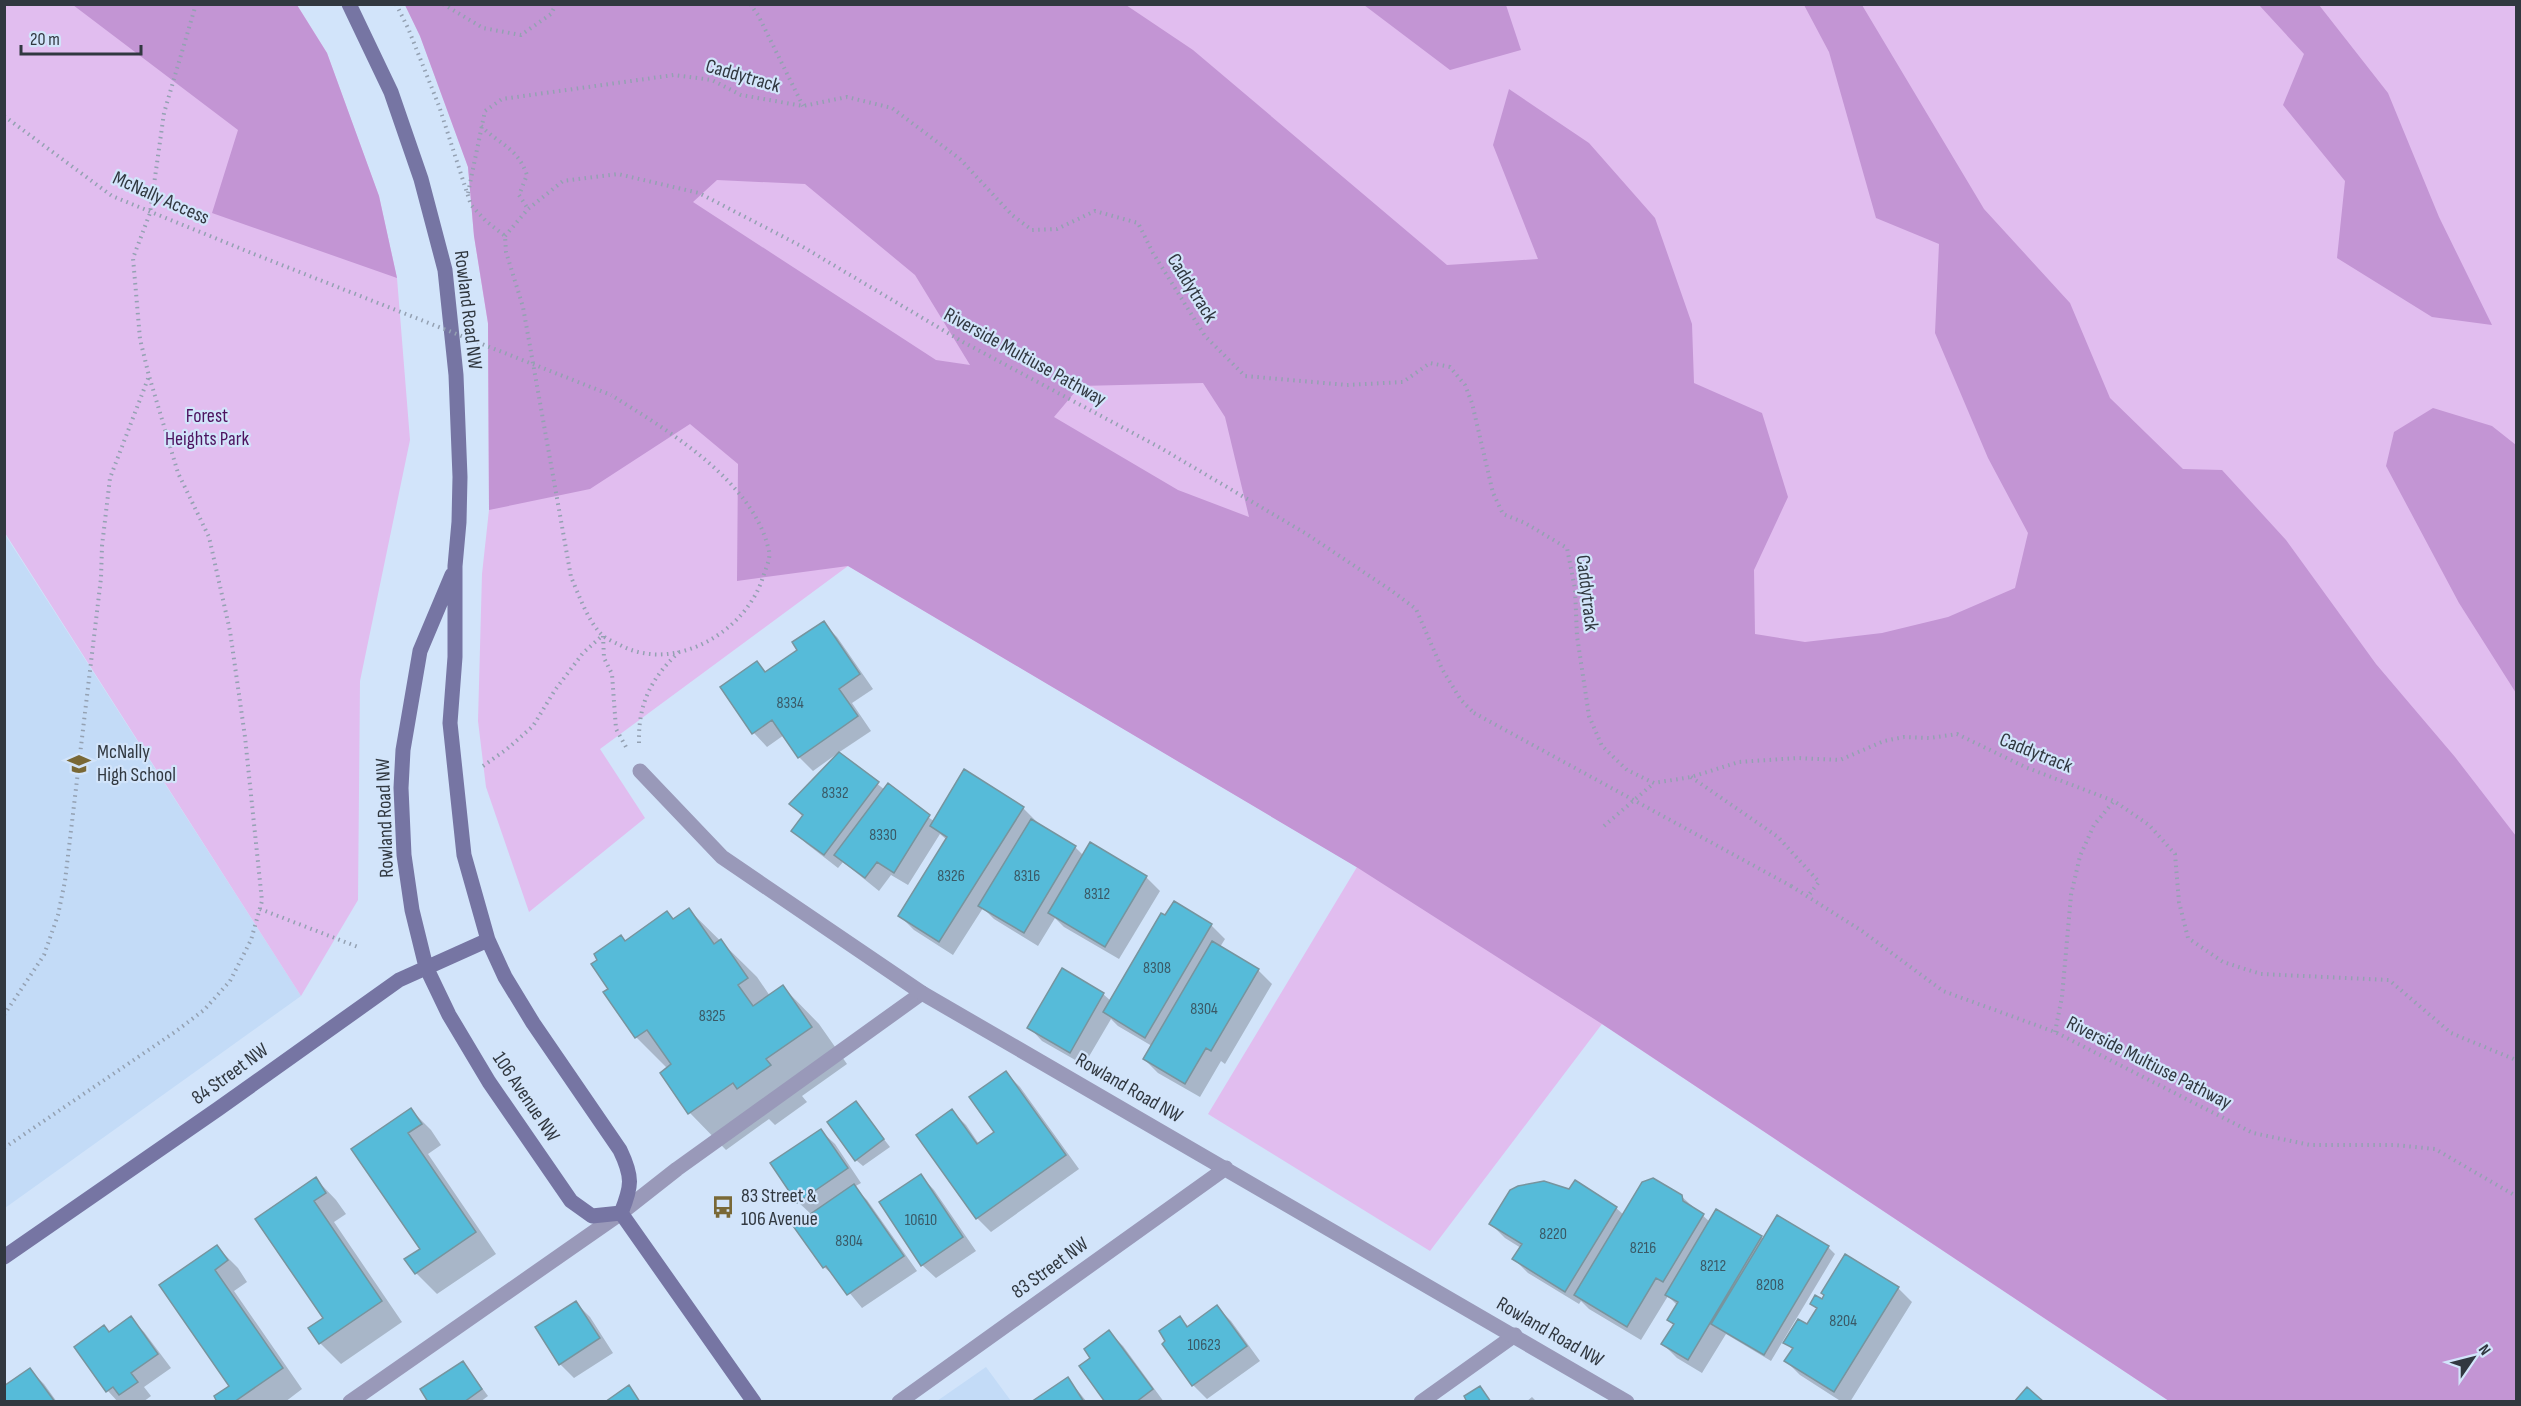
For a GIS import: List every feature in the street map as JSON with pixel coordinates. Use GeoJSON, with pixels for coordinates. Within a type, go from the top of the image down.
{"type":"FeatureCollection","features":[{"type":"Feature","properties":{"kind":"main road","name":"Rowland Road NW"},"geometry":{"type":"LineString","coordinates":[[349,4],[391,92],[421,179],[446,270],[456,375],[460,466],[455,566],[455,657],[450,723],[464,855],[488,940]]}},
{"type":"Feature","properties":{"kind":"main road","name":"Rowland Road NW"},"geometry":{"type":"LineString","coordinates":[[426,967],[412,910],[404,855],[401,788],[403,750],[420,651],[455,566]]}},
{"type":"Feature","properties":{"kind":"main road","name":"84 Street NW"},"geometry":{"type":"LineString","coordinates":[[4,1257],[212,1113],[382,991],[426,967],[488,940]]}},
{"type":"Feature","properties":{"kind":"main road"},"geometry":{"type":"LineString","coordinates":[[488,940],[505,977],[533,1023],[620,1150],[629,1169],[631,1190],[621,1213],[754,1401]]}},
{"type":"Feature","properties":{"kind":"main road","name":"106 Avenue NW"},"geometry":{"type":"LineString","coordinates":[[426,967],[449,1015],[472,1055],[571,1201],[592,1216],[621,1213]]}},
{"type":"Feature","properties":{"kind":"street","name":"Rowland Road NW"},"geometry":{"type":"LineString","coordinates":[[640,771],[722,857],[922,993],[1627,1401]]}},
{"type":"Feature","properties":{"kind":"street"},"geometry":{"type":"LineString","coordinates":[[350,1401],[621,1213],[687,1162],[922,993]]}},
{"type":"Feature","properties":{"kind":"street","name":"83 Street NW"},"geometry":{"type":"LineString","coordinates":[[899,1401],[1226,1168]]}},
{"type":"Feature","properties":{"kind":"street"},"geometry":{"type":"LineString","coordinates":[[1421,1401],[1515,1335]]}},
{"type":"Feature","properties":{"kind":"path"},"geometry":{"type":"LineString","coordinates":[[4,1148],[204,1010],[230,981],[250,940],[262,901],[245,737],[230,631],[209,537],[178,473],[149,376],[140,339],[133,258],[150,213],[164,113],[196,4]]}},
{"type":"Feature","properties":{"kind":"path"},"geometry":{"type":"LineString","coordinates":[[396,4],[439,106],[471,205],[505,236],[506,252],[523,307],[571,577],[582,603],[603,635],[629,650],[655,656],[679,652]]}},
{"type":"Feature","properties":{"kind":"path"},"geometry":{"type":"LineString","coordinates":[[443,4],[483,28],[521,35],[551,14],[556,4]]}},
{"type":"Feature","properties":{"kind":"path"},"geometry":{"type":"LineString","coordinates":[[750,4],[758,15],[803,106]]}},
{"type":"Feature","properties":{"kind":"path","name":"Caddytrack"},"geometry":{"type":"LineString","coordinates":[[482,126],[485,111],[502,99],[674,75],[712,80],[741,94],[803,106],[847,97],[892,108],[960,159],[1012,215],[1032,230],[1057,229],[1095,211],[1138,223],[1153,253],[1205,336],[1245,376],[1347,385],[1403,382],[1430,363],[1450,368],[1465,385],[1472,403],[1493,494],[1503,514],[1525,523],[1567,548],[1575,589],[1577,636],[1589,716],[1602,746],[1627,770],[1654,783],[1691,777],[1739,762],[1797,758],[1840,760],[1884,741],[1904,737],[1930,738],[1957,734],[2025,767],[2114,801],[2149,825],[2175,854],[2179,902],[2188,938],[2223,962],[2261,974],[2389,980],[2451,1033],[2517,1060]]}},
{"type":"Feature","properties":{"kind":"path","name":"McNally Access"},"geometry":{"type":"LineString","coordinates":[[4,116],[112,196],[610,395],[644,415],[708,461],[742,498],[761,526],[770,554],[759,590],[728,627],[703,644],[679,652]]}},
{"type":"Feature","properties":{"kind":"path"},"geometry":{"type":"LineString","coordinates":[[468,193],[482,126]]}},
{"type":"Feature","properties":{"kind":"path"},"geometry":{"type":"LineString","coordinates":[[482,126],[493,138],[506,145],[521,159],[527,175],[519,195],[528,208]]}},
{"type":"Feature","properties":{"kind":"path","name":"Riverside Multiuse Pathway"},"geometry":{"type":"LineString","coordinates":[[505,236],[528,208],[563,181],[618,174],[699,193],[803,247],[963,342],[1159,447],[1305,533],[1416,609],[1442,669],[1461,700],[1474,713],[1808,896],[1862,931],[1943,991],[2055,1032],[2253,1134],[2310,1145],[2395,1145],[2435,1149],[2517,1196]]}},
{"type":"Feature","properties":{"kind":"path"},"geometry":{"type":"LineString","coordinates":[[4,1015],[44,955],[58,915],[70,838],[101,578],[102,546],[110,478],[149,376]]}},
{"type":"Feature","properties":{"kind":"path"},"geometry":{"type":"LineString","coordinates":[[479,769],[533,726],[583,653],[603,635]]}},
{"type":"Feature","properties":{"kind":"path"},"geometry":{"type":"LineString","coordinates":[[603,635],[604,658],[612,674],[616,729],[640,771]]}},
{"type":"Feature","properties":{"kind":"path"},"geometry":{"type":"LineString","coordinates":[[640,771],[638,724],[645,699],[661,669],[679,652]]}},
{"type":"Feature","properties":{"kind":"path"},"geometry":{"type":"LineString","coordinates":[[1691,777],[1778,837],[1820,882],[1808,896]]}},
{"type":"Feature","properties":{"kind":"path"},"geometry":{"type":"LineString","coordinates":[[1604,826],[1654,783]]}},
{"type":"Feature","properties":{"kind":"path"},"geometry":{"type":"LineString","coordinates":[[2055,1032],[2062,997],[2071,895],[2080,856],[2094,825],[2114,801]]}},
{"type":"Feature","properties":{"kind":"path"},"geometry":{"type":"LineString","coordinates":[[260,909],[358,948]]}},
{"type":"Feature","properties":{"kind":"shaded area"},"geometry":{"type":"Polygon","coordinates":[[[73,5],[297,5],[327,53],[379,196],[397,278],[212,213],[238,130],[73,5]]]}},
{"type":"Feature","properties":{"kind":"shaded area"},"geometry":{"type":"Polygon","coordinates":[[[405,5],[1126,5],[1193,50],[1447,265],[1538,259],[1493,145],[1509,89],[1589,143],[1655,218],[1692,324],[1694,383],[1762,413],[1788,497],[1754,570],[1755,634],[1805,642],[1882,633],[1948,617],[2015,588],[2028,533],[1988,458],[1935,333],[1939,244],[1876,218],[1829,52],[1804,5],[1862,5],[1984,209],[2070,303],[2110,398],[2183,469],[2222,470],[2286,540],[2376,664],[2455,757],[2516,836],[2516,1401],[2169,1401],[1602,1024],[1358,868],[848,566],[737,581],[738,464],[690,424],[590,489],[489,510],[488,323],[474,236],[468,167],[420,36],[405,5]],[[717,180],[693,202],[936,360],[970,365],[915,275],[805,184],[717,180]],[[1203,383],[1080,386],[1054,417],[1178,490],[1249,517],[1225,417],[1203,383]]]}},
{"type":"Feature","properties":{"kind":"shaded area"},"geometry":{"type":"Polygon","coordinates":[[[1364,5],[1506,5],[1521,50],[1450,70],[1364,5]]]}},
{"type":"Feature","properties":{"kind":"shaded area"},"geometry":{"type":"Polygon","coordinates":[[[2259,5],[2319,5],[2388,93],[2439,217],[2492,325],[2432,317],[2337,258],[2345,181],[2283,105],[2304,54],[2259,5]]]}},
{"type":"Feature","properties":{"kind":"shaded area"},"geometry":{"type":"Polygon","coordinates":[[[2433,408],[2492,426],[2516,445],[2516,693],[2459,603],[2386,466],[2394,432],[2433,408]]]}},
{"type":"Feature","properties":{"kind":"shaded area","name":"McNally High School"},"geometry":{"type":"Polygon","coordinates":[[[4,533],[301,996],[5,1208],[4,1208],[4,533]]]}},
{"type":"Feature","properties":{"kind":"shaded area"},"geometry":{"type":"Polygon","coordinates":[[[986,1367],[1011,1401],[937,1401],[986,1367]]]}},
{"type":"Feature","properties":{"kind":"green space","name":"Forest Heights Park"},"geometry":{"type":"Polygon","coordinates":[[[5,5],[297,5],[327,53],[379,196],[397,278],[410,440],[360,681],[358,900],[301,996],[5,533],[5,5]]]}},
{"type":"Feature","properties":{"kind":"green space"},"geometry":{"type":"Polygon","coordinates":[[[405,5],[2516,5],[2516,1401],[2169,1401],[1602,1024],[1430,1251],[1208,1114],[1357,867],[848,566],[600,749],[645,818],[529,912],[486,787],[478,721],[482,574],[489,510],[488,324],[474,236],[468,167],[420,36],[405,5]]]}},
{"type":"Feature","properties":{"kind":"building"},"geometry":{"type":"Polygon","coordinates":[[[824,621],[860,674],[839,689],[858,716],[798,758],[772,720],[752,734],[720,687],[757,661],[765,672],[797,650],[792,642],[824,621]]]}},
{"type":"Feature","properties":{"kind":"building"},"geometry":{"type":"Polygon","coordinates":[[[839,752],[879,782],[824,855],[791,831],[803,815],[789,804],[839,752]]]}},
{"type":"Feature","properties":{"kind":"building"},"geometry":{"type":"Polygon","coordinates":[[[964,769],[1024,807],[939,942],[898,916],[947,837],[930,826],[964,769]]]}},
{"type":"Feature","properties":{"kind":"building"},"geometry":{"type":"Polygon","coordinates":[[[888,783],[930,815],[894,873],[877,862],[865,878],[834,855],[888,783]]]}},
{"type":"Feature","properties":{"kind":"building"},"geometry":{"type":"Polygon","coordinates":[[[1031,819],[1076,846],[1024,933],[978,906],[1031,819]]]}},
{"type":"Feature","properties":{"kind":"building"},"geometry":{"type":"Polygon","coordinates":[[[1090,842],[1147,876],[1105,947],[1048,913],[1090,842]]]}},
{"type":"Feature","properties":{"kind":"building"},"geometry":{"type":"Polygon","coordinates":[[[1174,901],[1212,924],[1145,1038],[1103,1012],[1161,913],[1165,915],[1174,901]]]}},
{"type":"Feature","properties":{"kind":"building"},"geometry":{"type":"Polygon","coordinates":[[[689,908],[714,944],[721,939],[748,978],[738,985],[753,1006],[783,985],[812,1027],[766,1059],[771,1065],[737,1089],[733,1083],[688,1114],[660,1073],[671,1064],[647,1030],[635,1038],[603,992],[608,989],[591,964],[597,960],[594,954],[621,935],[625,941],[667,911],[673,919],[689,908]]]}},
{"type":"Feature","properties":{"kind":"building"},"geometry":{"type":"Polygon","coordinates":[[[1212,941],[1259,969],[1211,1051],[1206,1048],[1185,1084],[1143,1059],[1212,941]]]}},
{"type":"Feature","properties":{"kind":"building"},"geometry":{"type":"Polygon","coordinates":[[[1062,968],[1104,993],[1070,1053],[1027,1028],[1062,968]]]}},
{"type":"Feature","properties":{"kind":"building"},"geometry":{"type":"Polygon","coordinates":[[[1006,1071],[1066,1155],[976,1219],[916,1135],[952,1109],[977,1144],[994,1132],[969,1097],[1006,1071]]]}},
{"type":"Feature","properties":{"kind":"building"},"geometry":{"type":"Polygon","coordinates":[[[856,1101],[884,1139],[855,1161],[827,1122],[856,1101]]]}},
{"type":"Feature","properties":{"kind":"building"},"geometry":{"type":"Polygon","coordinates":[[[411,1108],[422,1124],[408,1133],[476,1232],[415,1274],[404,1259],[420,1249],[351,1149],[411,1108]]]}},
{"type":"Feature","properties":{"kind":"building"},"geometry":{"type":"Polygon","coordinates":[[[821,1129],[848,1168],[797,1203],[770,1163],[821,1129]]]}},
{"type":"Feature","properties":{"kind":"building"},"geometry":{"type":"Polygon","coordinates":[[[921,1174],[963,1237],[921,1266],[879,1202],[921,1174]]]}},
{"type":"Feature","properties":{"kind":"building"},"geometry":{"type":"Polygon","coordinates":[[[316,1177],[326,1193],[314,1201],[382,1301],[319,1344],[308,1328],[323,1318],[255,1219],[316,1177]]]}},
{"type":"Feature","properties":{"kind":"building"},"geometry":{"type":"Polygon","coordinates":[[[1653,1178],[1682,1195],[1683,1201],[1704,1214],[1663,1282],[1656,1278],[1627,1327],[1574,1295],[1642,1182],[1653,1178]]]}},
{"type":"Feature","properties":{"kind":"building"},"geometry":{"type":"Polygon","coordinates":[[[1575,1180],[1617,1207],[1565,1292],[1512,1259],[1522,1244],[1489,1224],[1510,1190],[1518,1186],[1544,1181],[1569,1189],[1575,1180]]]}},
{"type":"Feature","properties":{"kind":"building"},"geometry":{"type":"Polygon","coordinates":[[[854,1184],[904,1256],[847,1295],[826,1266],[823,1268],[793,1226],[854,1184]]]}},
{"type":"Feature","properties":{"kind":"building"},"geometry":{"type":"Polygon","coordinates":[[[1716,1209],[1762,1236],[1688,1360],[1661,1344],[1674,1324],[1667,1320],[1678,1302],[1665,1295],[1716,1209]]]}},
{"type":"Feature","properties":{"kind":"building"},"geometry":{"type":"Polygon","coordinates":[[[1777,1215],[1829,1246],[1764,1355],[1711,1324],[1777,1215]]]}},
{"type":"Feature","properties":{"kind":"building"},"geometry":{"type":"Polygon","coordinates":[[[217,1245],[228,1260],[215,1270],[283,1368],[234,1402],[217,1402],[214,1396],[229,1386],[159,1285],[217,1245]]]}},
{"type":"Feature","properties":{"kind":"building"},"geometry":{"type":"Polygon","coordinates":[[[1845,1254],[1899,1287],[1834,1392],[1784,1361],[1793,1348],[1783,1343],[1798,1319],[1807,1324],[1817,1308],[1810,1304],[1815,1295],[1822,1299],[1824,1295],[1821,1293],[1845,1254]]]}},
{"type":"Feature","properties":{"kind":"building"},"geometry":{"type":"Polygon","coordinates":[[[576,1301],[600,1338],[559,1365],[535,1327],[576,1301]]]}},
{"type":"Feature","properties":{"kind":"building"},"geometry":{"type":"Polygon","coordinates":[[[1217,1305],[1247,1346],[1192,1386],[1162,1344],[1165,1341],[1159,1331],[1180,1316],[1187,1327],[1217,1305]]]}},
{"type":"Feature","properties":{"kind":"building"},"geometry":{"type":"Polygon","coordinates":[[[131,1316],[158,1354],[131,1373],[138,1382],[119,1395],[113,1387],[106,1392],[74,1347],[104,1325],[109,1332],[131,1316]]]}},
{"type":"Feature","properties":{"kind":"building"},"geometry":{"type":"Polygon","coordinates":[[[1109,1330],[1153,1389],[1136,1402],[1105,1402],[1079,1366],[1090,1358],[1084,1349],[1109,1330]]]}},
{"type":"Feature","properties":{"kind":"building"},"geometry":{"type":"Polygon","coordinates":[[[463,1361],[482,1389],[464,1402],[428,1402],[420,1389],[463,1361]]]}},
{"type":"Feature","properties":{"kind":"building"},"geometry":{"type":"Polygon","coordinates":[[[30,1368],[55,1402],[4,1402],[4,1386],[30,1368]]]}},
{"type":"Feature","properties":{"kind":"building"},"geometry":{"type":"Polygon","coordinates":[[[1068,1377],[1084,1402],[1031,1402],[1068,1377]]]}},
{"type":"Feature","properties":{"kind":"building"},"geometry":{"type":"Polygon","coordinates":[[[629,1385],[640,1402],[605,1402],[629,1385]]]}},
{"type":"Feature","properties":{"kind":"building"},"geometry":{"type":"Polygon","coordinates":[[[1480,1386],[1491,1402],[1467,1402],[1464,1396],[1480,1386]]]}},
{"type":"Feature","properties":{"kind":"building"},"geometry":{"type":"Polygon","coordinates":[[[2027,1387],[2044,1402],[2014,1402],[2027,1387]]]}},
{"type":"Feature","properties":{"kind":"place","name":"McNally High School"},"geometry":{"type":"Point","coordinates":[79,764]}},
{"type":"Feature","properties":{"kind":"place","name":"83 Street & 106 Avenue"},"geometry":{"type":"Point","coordinates":[723,1207]}}]}
